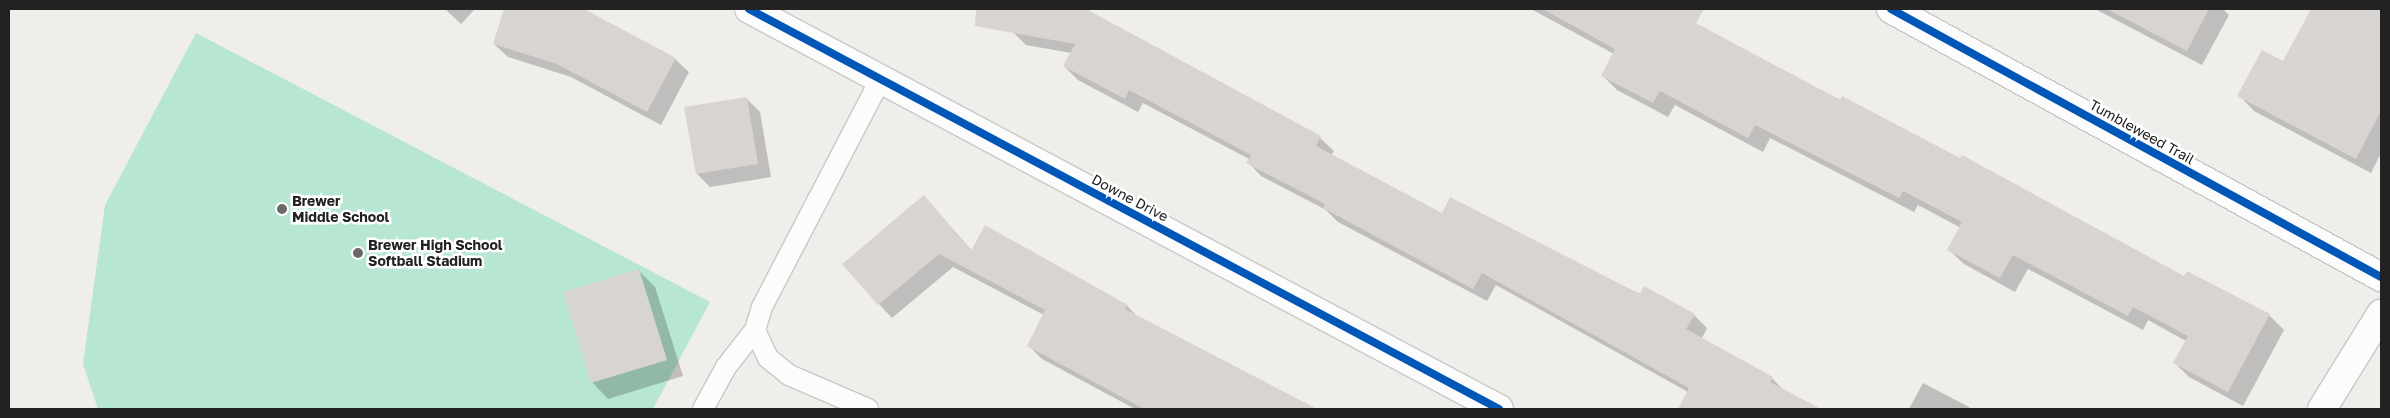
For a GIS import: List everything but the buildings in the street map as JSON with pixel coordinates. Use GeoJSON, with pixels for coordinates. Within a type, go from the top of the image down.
{"type":"FeatureCollection","features":[{"type":"Feature","properties":{"kind":"street","name":"Downe Drive"},"geometry":{"type":"LineString","coordinates":[[749,9],[1500,409]]}},
{"type":"Feature","properties":{"kind":"street","name":"Tumbleweed Trail"},"geometry":{"type":"LineString","coordinates":[[1891,9],[2381,277]]}},
{"type":"Feature","properties":{"kind":"street"},"geometry":{"type":"LineString","coordinates":[[2322,409],[2381,314]]}},
{"type":"Feature","properties":{"kind":"lane"},"geometry":{"type":"LineString","coordinates":[[703,409],[726,367],[755,330],[762,307],[880,80]]}},
{"type":"Feature","properties":{"kind":"lane"},"geometry":{"type":"LineString","coordinates":[[755,330],[768,358],[789,375],[868,409]]}},
{"type":"Feature","properties":{"kind":"green space","name":"Brewer High School Softball Stadium"},"geometry":{"type":"Polygon","coordinates":[[[196,33],[710,302],[653,409],[98,409],[83,364],[105,205],[196,33]]]}},
{"type":"Feature","properties":{"kind":"cycle path"},"geometry":{"type":"LineString","coordinates":[[749,9],[1499,409]]}},
{"type":"Feature","properties":{"kind":"cycle path"},"geometry":{"type":"LineString","coordinates":[[1891,9],[2381,277]]}},
{"type":"Feature","properties":{"kind":"place","name":"Brewer Middle School"},"geometry":{"type":"Point","coordinates":[282,209]}},
{"type":"Feature","properties":{"kind":"place","name":"Brewer High School Softball Stadium"},"geometry":{"type":"Point","coordinates":[358,253]}}]}
